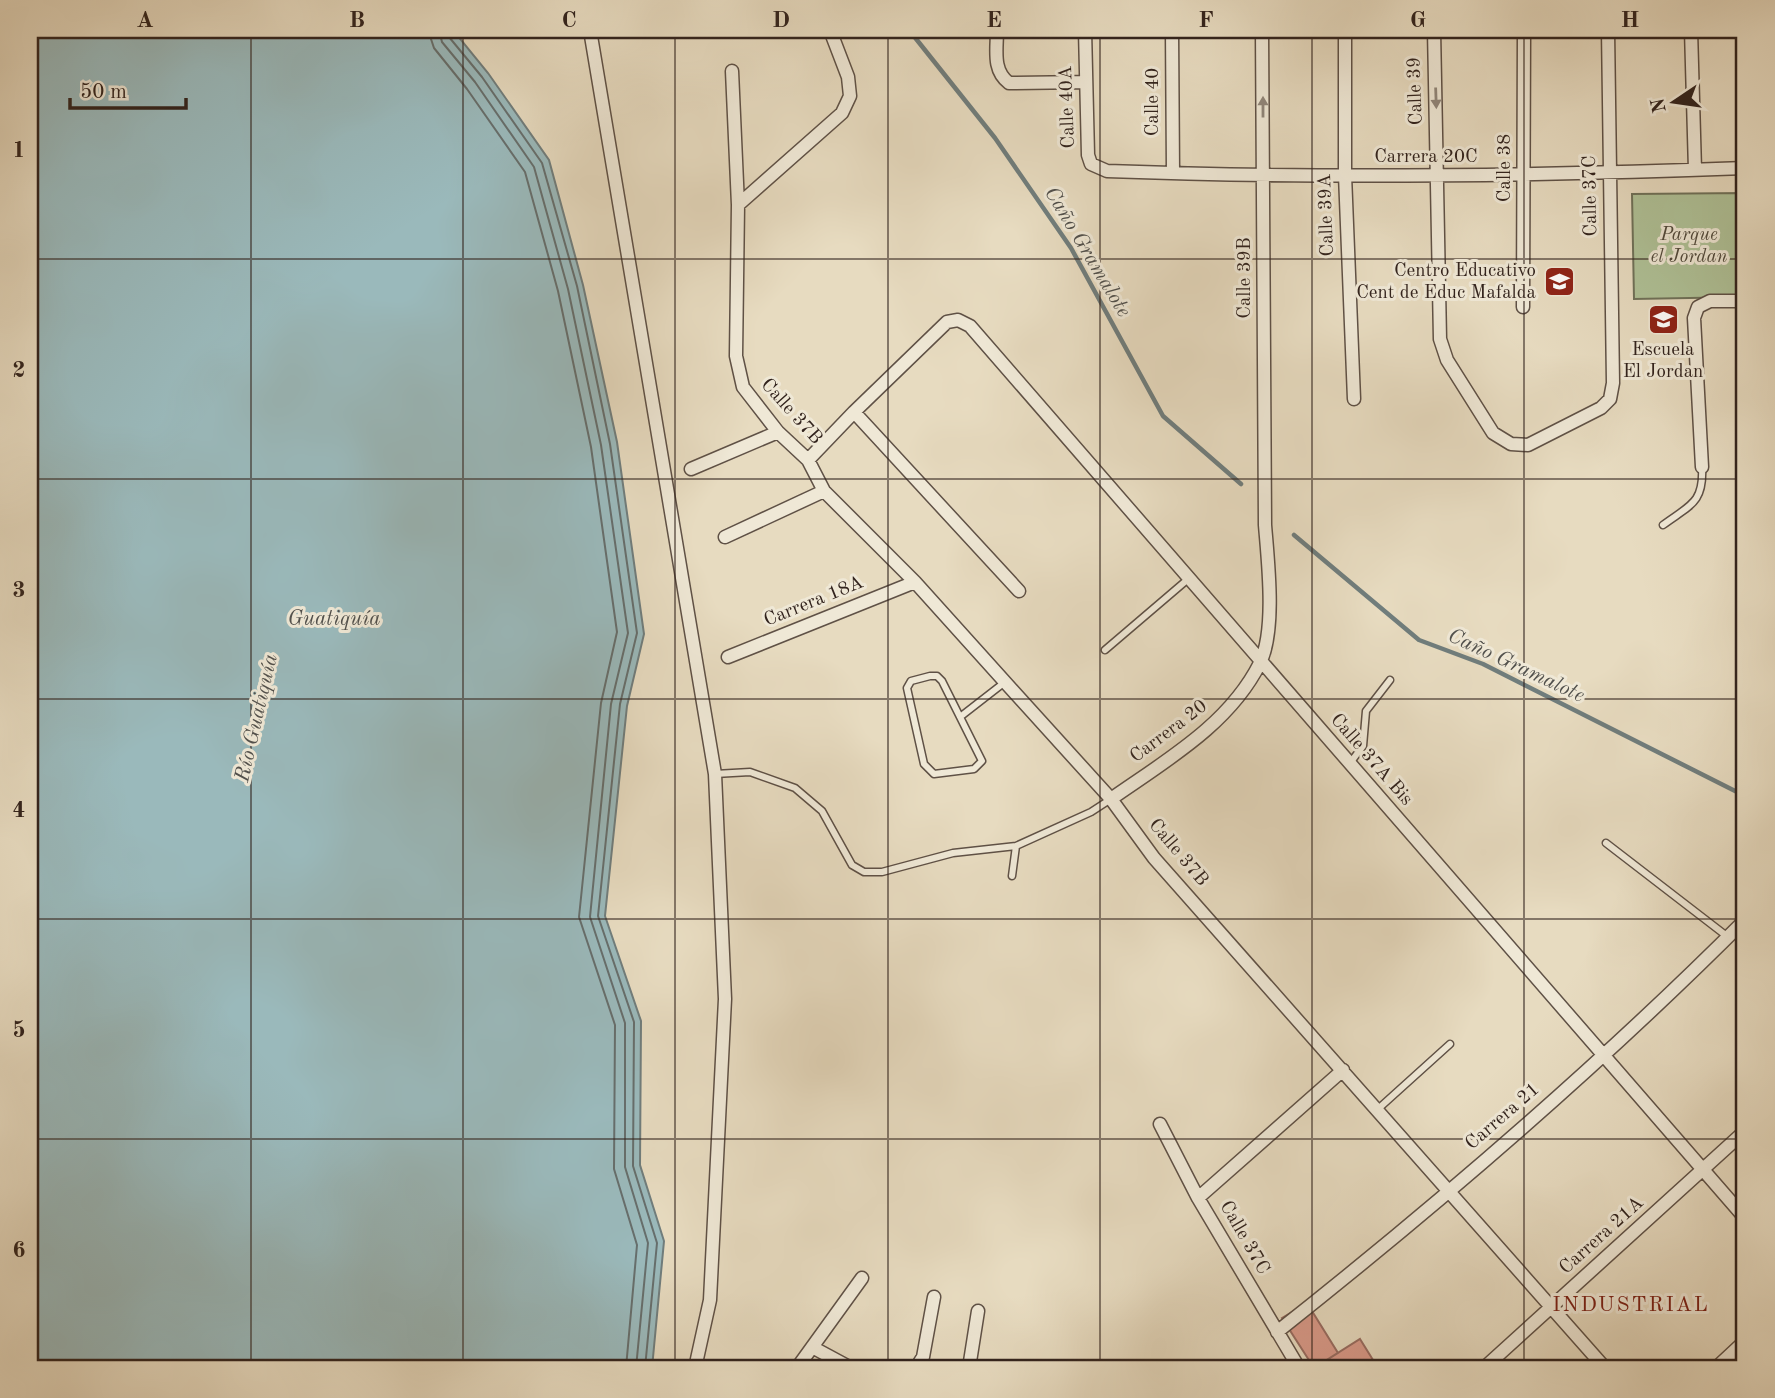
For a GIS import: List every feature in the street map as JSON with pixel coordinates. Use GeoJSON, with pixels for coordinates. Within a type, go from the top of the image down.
{"type":"FeatureCollection","features":[{"type":"Feature","properties":{"kind":"street"},"geometry":{"type":"LineString","coordinates":[[590,30],[715,774],[725,999],[710,1300],[695,1368]]}},
{"type":"Feature","properties":{"kind":"street"},"geometry":{"type":"LineString","coordinates":[[738,205],[842,113],[850,96],[848,76],[830,30]]}},
{"type":"Feature","properties":{"kind":"street"},"geometry":{"type":"LineString","coordinates":[[997,30],[996,64],[999,76],[1009,83],[1086,82]]}},
{"type":"Feature","properties":{"kind":"street","name":"Calle 40A"},"geometry":{"type":"LineString","coordinates":[[1085,30],[1088,155],[1091,164],[1107,171]]}},
{"type":"Feature","properties":{"kind":"street","name":"Calle 40"},"geometry":{"type":"LineString","coordinates":[[1172,30],[1173,173]]}},
{"type":"Feature","properties":{"kind":"street","name":"Calle 39B"},"geometry":{"type":"LineString","coordinates":[[1262,30],[1265,525]]}},
{"type":"Feature","properties":{"kind":"street","name":"Calle 39A"},"geometry":{"type":"LineString","coordinates":[[1345,30],[1345,175],[1354,399]]}},
{"type":"Feature","properties":{"kind":"street","name":"Calle 39"},"geometry":{"type":"LineString","coordinates":[[1434,30],[1438,320],[1447,360]]}},
{"type":"Feature","properties":{"kind":"street","name":"Calle 38"},"geometry":{"type":"LineString","coordinates":[[1523,307],[1524,30]]}},
{"type":"Feature","properties":{"kind":"street","name":"Calle 37C"},"geometry":{"type":"LineString","coordinates":[[1447,360],[1493,433],[1511,444],[1528,445],[1601,408],[1610,399],[1613,383],[1608,30]]}},
{"type":"Feature","properties":{"kind":"street"},"geometry":{"type":"LineString","coordinates":[[1691,30],[1695,170]]}},
{"type":"Feature","properties":{"kind":"street","name":"Calle 37B"},"geometry":{"type":"LineString","coordinates":[[732,71],[738,205],[736,356],[743,387],[778,432],[808,460],[824,491],[915,582],[1111,799],[1154,858],[1605,1368]]}},
{"type":"Feature","properties":{"kind":"street","name":"Carrera 20C"},"geometry":{"type":"LineString","coordinates":[[1107,171],[1263,175],[1524,176],[1745,168]]}},
{"type":"Feature","properties":{"kind":"street"},"geometry":{"type":"LineString","coordinates":[[1702,467],[1694,318],[1698,307],[1710,302],[1745,301]]}},
{"type":"Feature","properties":{"kind":"street","name":"Calle 37A Bis"},"geometry":{"type":"LineString","coordinates":[[854,412],[947,322],[958,320],[970,326],[1187,580],[1745,1218]]}},
{"type":"Feature","properties":{"kind":"street"},"geometry":{"type":"LineString","coordinates":[[808,460],[854,412],[1019,591]]}},
{"type":"Feature","properties":{"kind":"street"},"geometry":{"type":"LineString","coordinates":[[691,469],[778,432]]}},
{"type":"Feature","properties":{"kind":"street"},"geometry":{"type":"LineString","coordinates":[[725,537],[824,491]]}},
{"type":"Feature","properties":{"kind":"street","name":"Carrera 20"},"geometry":{"type":"LineString","coordinates":[[1111,799],[1221,719],[1261,662],[1271,603],[1265,525]]}},
{"type":"Feature","properties":{"kind":"street","name":"Carrera 18A"},"geometry":{"type":"LineString","coordinates":[[728,657],[915,582]]}},
{"type":"Feature","properties":{"kind":"street","name":"Carrera 21"},"geometry":{"type":"LineString","coordinates":[[1277,1332],[1449,1190],[1603,1056],[1745,920]]}},
{"type":"Feature","properties":{"kind":"street"},"geometry":{"type":"LineString","coordinates":[[1198,1198],[1343,1070]]}},
{"type":"Feature","properties":{"kind":"street","name":"Calle 37C"},"geometry":{"type":"LineString","coordinates":[[1160,1124],[1198,1198],[1299,1368]]}},
{"type":"Feature","properties":{"kind":"street","name":"Carrera 21A"},"geometry":{"type":"LineString","coordinates":[[1484,1368],[1745,1131]]}},
{"type":"Feature","properties":{"kind":"street"},"geometry":{"type":"LineString","coordinates":[[797,1368],[862,1278]]}},
{"type":"Feature","properties":{"kind":"street"},"geometry":{"type":"LineString","coordinates":[[916,1368],[923,1357],[934,1297]]}},
{"type":"Feature","properties":{"kind":"street"},"geometry":{"type":"LineString","coordinates":[[969,1368],[978,1311]]}},
{"type":"Feature","properties":{"kind":"street"},"geometry":{"type":"LineString","coordinates":[[1716,1368],[1745,1340]]}},
{"type":"Feature","properties":{"kind":"street"},"geometry":{"type":"LineString","coordinates":[[812,1347],[851,1368]]}},
{"type":"Feature","properties":{"kind":"lane"},"geometry":{"type":"LineString","coordinates":[[1663,525],[1696,500],[1702,491],[1702,467]]}},
{"type":"Feature","properties":{"kind":"lane"},"geometry":{"type":"LineString","coordinates":[[1105,650],[1187,580]]}},
{"type":"Feature","properties":{"kind":"lane"},"geometry":{"type":"LineString","coordinates":[[937,676],[960,717],[982,761],[974,769],[934,774],[924,764],[908,684],[937,676]]}},
{"type":"Feature","properties":{"kind":"lane"},"geometry":{"type":"LineString","coordinates":[[1349,764],[1363,746],[1366,711],[1390,680]]}},
{"type":"Feature","properties":{"kind":"lane"},"geometry":{"type":"LineString","coordinates":[[960,717],[1006,682]]}},
{"type":"Feature","properties":{"kind":"lane"},"geometry":{"type":"LineString","coordinates":[[715,774],[750,772],[795,788],[822,811],[852,865],[864,872],[882,872],[953,853],[1016,846],[1091,812],[1111,799]]}},
{"type":"Feature","properties":{"kind":"lane"},"geometry":{"type":"LineString","coordinates":[[1606,843],[1728,937]]}},
{"type":"Feature","properties":{"kind":"lane"},"geometry":{"type":"LineString","coordinates":[[1012,876],[1016,846]]}},
{"type":"Feature","properties":{"kind":"lane"},"geometry":{"type":"LineString","coordinates":[[1378,1109],[1450,1044]]}},
{"type":"Feature","properties":{"kind":"green space","name":"Parque el Jordan"},"geometry":{"type":"Polygon","coordinates":[[[1745,193],[1745,297],[1634,299],[1632,194],[1745,193]]]}},
{"type":"Feature","properties":{"kind":"water","name":"Guatiquía"},"geometry":{"type":"Polygon","coordinates":[[[30,30],[453,30],[488,73],[549,160],[583,285],[617,442],[644,634],[627,706],[605,916],[641,1021],[640,1165],[664,1241],[652,1368],[30,1368],[30,30]]]}},
{"type":"Feature","properties":{"kind":"building"},"geometry":{"type":"Polygon","coordinates":[[[1307,1303],[1338,1353],[1314,1368],[1282,1318],[1307,1303]]]}},
{"type":"Feature","properties":{"kind":"building"},"geometry":{"type":"Polygon","coordinates":[[[1360,1339],[1378,1368],[1314,1368],[1360,1339]]]}},
{"type":"Feature","properties":{"kind":"waterway","name":"Caño Gramalote"},"geometry":{"type":"LineString","coordinates":[[909,30],[995,138],[1071,248],[1163,416],[1241,484]]}},
{"type":"Feature","properties":{"kind":"waterway","name":"Caño Gramalote"},"geometry":{"type":"LineString","coordinates":[[1294,535],[1419,640],[1483,664],[1745,796]]}},
{"type":"Feature","properties":{"kind":"place","name":"Centro Educativo Cent de Educ Mafalda"},"geometry":{"type":"Point","coordinates":[1559,282]}},
{"type":"Feature","properties":{"kind":"place","name":"Escuela El Jordan"},"geometry":{"type":"Point","coordinates":[1663,319]}},
{"type":"Feature","properties":{"kind":"district","name":"INDUSTRIAL"},"geometry":{"type":"Point","coordinates":[1631,1305]}},
{"type":"Feature","properties":{"kind":"water label","name":"Río Guatiquía"},"geometry":{"type":"Point","coordinates":[257,718]}}]}
